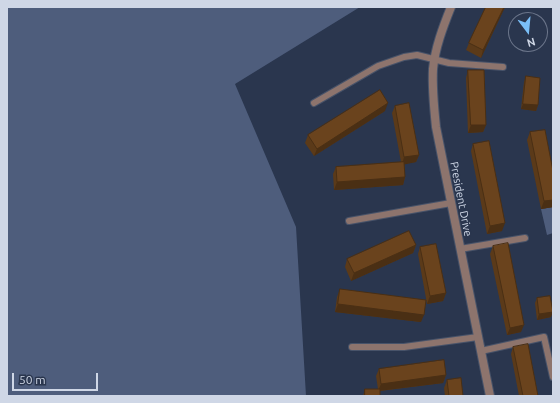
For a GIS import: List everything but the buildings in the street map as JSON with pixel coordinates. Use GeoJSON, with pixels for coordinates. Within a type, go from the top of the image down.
{"type":"FeatureCollection","features":[{"type":"Feature","properties":{"kind":"street","name":"President Drive"},"geometry":{"type":"LineString","coordinates":[[451,7],[441,31],[433,68],[433,95],[436,127],[490,396]]}},
{"type":"Feature","properties":{"kind":"lane"},"geometry":{"type":"LineString","coordinates":[[314,103],[378,66],[404,57],[417,56],[449,62],[503,67]]}},
{"type":"Feature","properties":{"kind":"lane"},"geometry":{"type":"LineString","coordinates":[[349,221],[451,203]]}},
{"type":"Feature","properties":{"kind":"lane"},"geometry":{"type":"LineString","coordinates":[[460,249],[525,238]]}},
{"type":"Feature","properties":{"kind":"lane"},"geometry":{"type":"LineString","coordinates":[[352,347],[404,347],[478,337]]}},
{"type":"Feature","properties":{"kind":"lane"},"geometry":{"type":"LineString","coordinates":[[481,351],[544,337],[553,377]]}},
{"type":"Feature","properties":{"kind":"shaded area"},"geometry":{"type":"Polygon","coordinates":[[[7,7],[360,7],[235,84],[296,227],[306,396],[7,396],[7,7]]]}},
{"type":"Feature","properties":{"kind":"shaded area"},"geometry":{"type":"Polygon","coordinates":[[[553,207],[553,233],[547,235],[541,209],[553,207]]]}}]}
